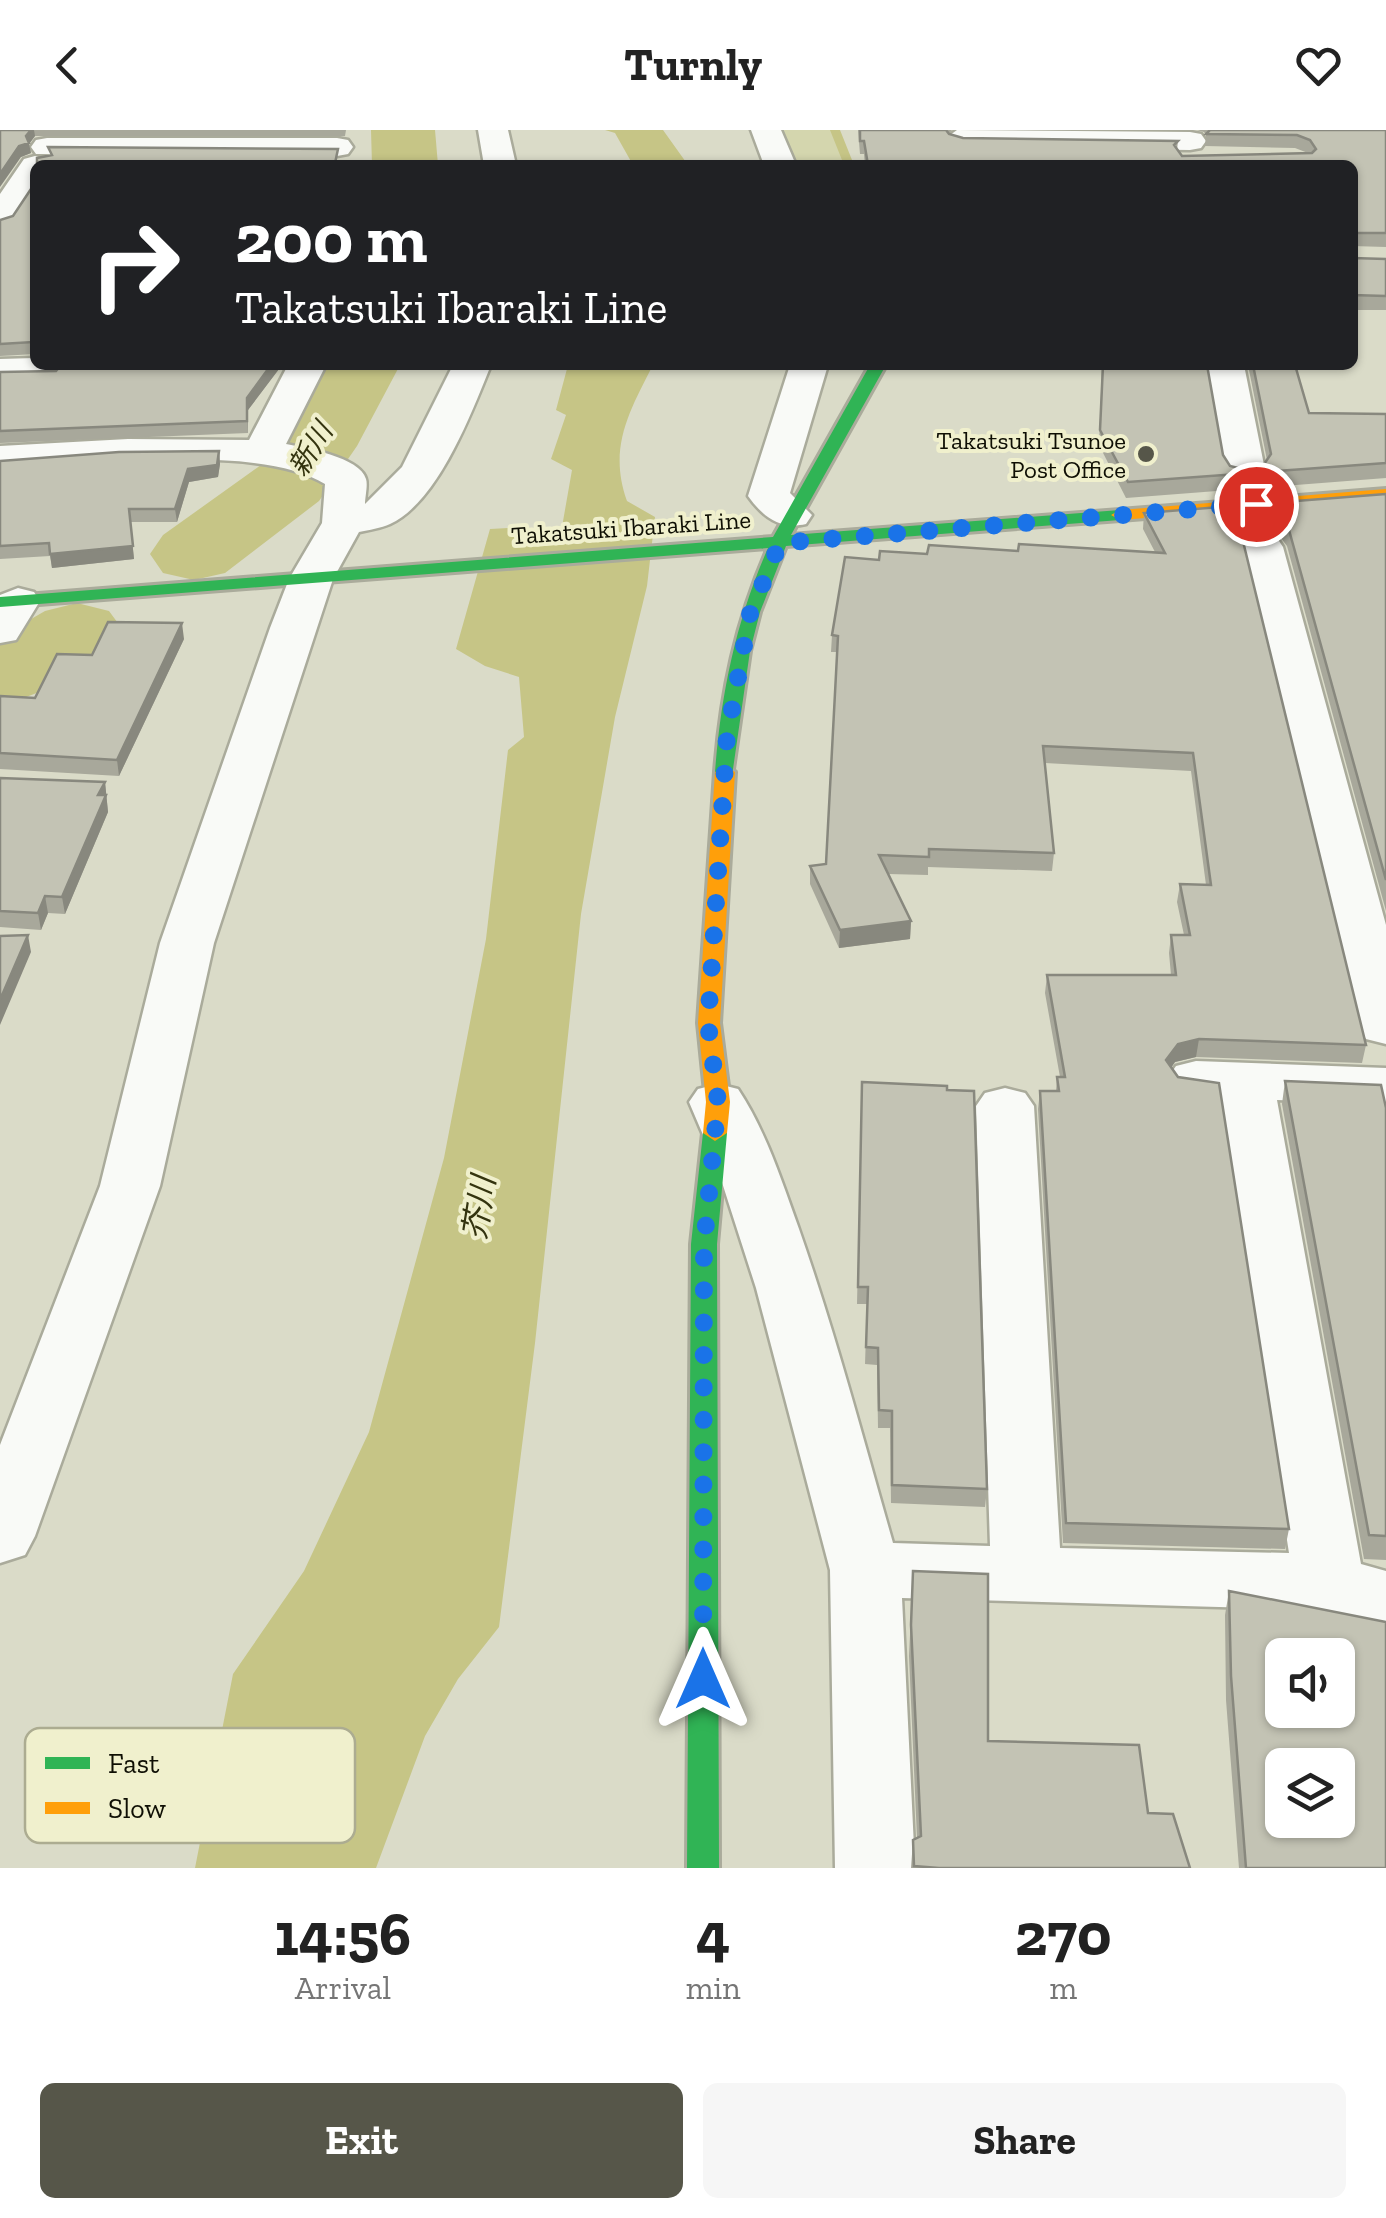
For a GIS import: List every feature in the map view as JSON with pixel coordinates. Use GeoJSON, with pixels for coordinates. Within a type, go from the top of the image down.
{"type":"FeatureCollection","features":[{"type":"Feature","properties":{"kind":"street"},"geometry":{"type":"LineString","coordinates":[[493,130],[499,160]]}},
{"type":"Feature","properties":{"kind":"street"},"geometry":{"type":"LineString","coordinates":[[766,130],[778,160]]}},
{"type":"Feature","properties":{"kind":"street"},"geometry":{"type":"LineString","coordinates":[[962,138],[1195,151]]}},
{"type":"Feature","properties":{"kind":"street"},"geometry":{"type":"LineString","coordinates":[[44,152],[338,147]]}},
{"type":"Feature","properties":{"kind":"street"},"geometry":{"type":"LineString","coordinates":[[13,219],[30,182]]}},
{"type":"Feature","properties":{"kind":"street"},"geometry":{"type":"LineString","coordinates":[[0,370],[30,370]]}},
{"type":"Feature","properties":{"kind":"street"},"geometry":{"type":"LineString","coordinates":[[263,450],[304,370]]}},
{"type":"Feature","properties":{"kind":"street"},"geometry":{"type":"LineString","coordinates":[[343,523],[377,515],[410,486],[459,398],[470,370]]}},
{"type":"Feature","properties":{"kind":"street"},"geometry":{"type":"LineString","coordinates":[[786,529],[769,496],[807,370]]}},
{"type":"Feature","properties":{"kind":"street"},"geometry":{"type":"LineString","coordinates":[[704,1868],[704,1244],[718,1102],[708,1023],[727,736],[750,614],[786,529],[875,370]]}},
{"type":"Feature","properties":{"kind":"street"},"geometry":{"type":"LineString","coordinates":[[1226,370],[1245,470]]}},
{"type":"Feature","properties":{"kind":"street"},"geometry":{"type":"LineString","coordinates":[[0,458],[263,450],[337,469],[346,479],[336,577],[187,943],[130,1186],[0,1536]]}},
{"type":"Feature","properties":{"kind":"street","name":"Takatsuki Ibaraki Line"},"geometry":{"type":"LineString","coordinates":[[6,611],[336,577],[750,545],[786,529],[1386,494]]}},
{"type":"Feature","properties":{"kind":"street"},"geometry":{"type":"LineString","coordinates":[[1262,547],[1366,869],[1386,1027]]}},
{"type":"Feature","properties":{"kind":"street"},"geometry":{"type":"LineString","coordinates":[[866,1570],[1358,1591],[1220,1080],[1386,1086]]}},
{"type":"Feature","properties":{"kind":"street"},"geometry":{"type":"LineString","coordinates":[[718,1102],[748,1170],[788,1288],[866,1570],[875,1868]]}},
{"type":"Feature","properties":{"kind":"street"},"geometry":{"type":"LineString","coordinates":[[1005,1106],[1026,1574]]}},
{"type":"Feature","properties":{"kind":"green space"},"geometry":{"type":"Polygon","coordinates":[[[776,130],[831,130],[843,160],[788,160],[776,130]]]}},
{"type":"Feature","properties":{"kind":"water"},"geometry":{"type":"Polygon","coordinates":[[[605,130],[663,130],[684,160],[630,160],[615,133],[605,130]]]}},
{"type":"Feature","properties":{"kind":"water","name":"芥川"},"geometry":{"type":"Polygon","coordinates":[[[567,370],[651,370],[629,415],[620,464],[627,501],[655,517],[647,586],[615,717],[581,914],[535,1343],[499,1627],[458,1679],[425,1736],[376,1868],[195,1868],[200,1843],[355,1843],[355,1728],[222,1728],[233,1674],[304,1571],[369,1432],[444,1158],[486,939],[508,750],[524,737],[519,677],[485,666],[456,649],[490,529],[508,528],[522,537],[562,527],[572,470],[551,459],[566,415],[556,410],[567,370]]]}},
{"type":"Feature","properties":{"kind":"building"},"geometry":{"type":"Polygon","coordinates":[[[0,130],[31,130],[26,136],[29,143],[19,146],[0,174],[0,130]]]}},
{"type":"Feature","properties":{"kind":"building"},"geometry":{"type":"Polygon","coordinates":[[[860,130],[946,130],[963,138],[1178,141],[1174,145],[1182,156],[1312,153],[1316,149],[1310,140],[1297,135],[1206,134],[1210,130],[1386,130],[1386,233],[1358,233],[1358,160],[867,160],[864,141],[860,141],[860,130]]]}},
{"type":"Feature","properties":{"kind":"building"},"geometry":{"type":"Polygon","coordinates":[[[48,147],[338,149],[336,160],[37,160],[52,155],[48,147]]]}},
{"type":"Feature","properties":{"kind":"building"},"geometry":{"type":"Polygon","coordinates":[[[30,190],[30,342],[0,344],[0,220],[13,216],[30,190]]]}},
{"type":"Feature","properties":{"kind":"building"},"geometry":{"type":"Polygon","coordinates":[[[1358,258],[1386,259],[1386,296],[1358,295],[1358,258]]]}},
{"type":"Feature","properties":{"kind":"building"},"geometry":{"type":"Polygon","coordinates":[[[267,370],[247,398],[247,421],[0,431],[0,372],[267,370]]]}},
{"type":"Feature","properties":{"kind":"building"},"geometry":{"type":"Polygon","coordinates":[[[1103,370],[1208,370],[1223,455],[1230,466],[1246,470],[1262,467],[1271,454],[1254,370],[1296,370],[1309,413],[1386,414],[1386,463],[1128,482],[1100,430],[1103,370]]]}},
{"type":"Feature","properties":{"kind":"building"},"geometry":{"type":"Polygon","coordinates":[[[219,451],[217,465],[188,469],[175,509],[129,509],[133,546],[50,554],[49,543],[0,546],[0,461],[119,452],[219,451]]]}},
{"type":"Feature","properties":{"kind":"building"},"geometry":{"type":"Polygon","coordinates":[[[1386,494],[1386,880],[1289,530],[1280,518],[1265,515],[1248,518],[1240,529],[1366,1045],[1199,1039],[1178,1044],[1166,1060],[1178,1077],[1219,1083],[1289,1529],[1066,1523],[1040,1091],[1059,1091],[1057,1077],[1065,1077],[1047,975],[1176,975],[1171,935],[1190,935],[1180,884],[1211,885],[1193,753],[1043,746],[1054,853],[929,849],[929,857],[879,855],[911,921],[840,930],[810,866],[826,864],[838,636],[832,635],[845,557],[879,560],[880,551],[927,554],[929,545],[1018,551],[1019,544],[1165,553],[1144,513],[1386,494]]]}},
{"type":"Feature","properties":{"kind":"building"},"geometry":{"type":"Polygon","coordinates":[[[108,622],[182,623],[117,760],[0,753],[0,696],[35,698],[57,654],[92,655],[108,622]]]}},
{"type":"Feature","properties":{"kind":"building"},"geometry":{"type":"Polygon","coordinates":[[[0,778],[105,782],[98,795],[106,795],[62,897],[45,896],[38,913],[0,911],[0,778]]]}},
{"type":"Feature","properties":{"kind":"building"},"geometry":{"type":"Polygon","coordinates":[[[28,935],[0,1000],[0,936],[28,935]]]}},
{"type":"Feature","properties":{"kind":"building"},"geometry":{"type":"Polygon","coordinates":[[[1285,1081],[1381,1085],[1386,1108],[1386,1536],[1369,1535],[1285,1081]]]}},
{"type":"Feature","properties":{"kind":"building"},"geometry":{"type":"Polygon","coordinates":[[[862,1082],[974,1091],[987,1489],[892,1485],[892,1411],[879,1410],[878,1348],[866,1347],[868,1287],[858,1287],[862,1082]]]}},
{"type":"Feature","properties":{"kind":"building"},"geometry":{"type":"Polygon","coordinates":[[[913,1571],[988,1574],[988,1741],[1139,1745],[1148,1813],[1173,1814],[1190,1868],[914,1866],[913,1840],[921,1836],[911,1625],[913,1571]]]}},
{"type":"Feature","properties":{"kind":"building"},"geometry":{"type":"Polygon","coordinates":[[[1229,1591],[1386,1622],[1386,1868],[1246,1868],[1231,1676],[1229,1591]]]}},
{"type":"Feature","properties":{"kind":"waterway","name":"新川"},"geometry":{"type":"LineString","coordinates":[[403,130],[405,160]]}},
{"type":"Feature","properties":{"kind":"waterway"},"geometry":{"type":"LineString","coordinates":[[835,130],[847,160]]}},
{"type":"Feature","properties":{"kind":"waterway","name":"新川"},"geometry":{"type":"LineString","coordinates":[[194,554],[290,483],[359,370]]}},
{"type":"Feature","properties":{"kind":"waterway","name":"新川"},"geometry":{"type":"LineString","coordinates":[[0,677],[77,630]]}},
{"type":"Feature","properties":{"kind":"traffic: fast"},"geometry":{"type":"LineString","coordinates":[[725,772],[737,671],[745,631],[763,579],[808,486],[875,370]]}},
{"type":"Feature","properties":{"kind":"traffic: fast"},"geometry":{"type":"LineString","coordinates":[[0,602],[1120,515]]}},
{"type":"Feature","properties":{"kind":"traffic: fast"},"geometry":{"type":"LineString","coordinates":[[703,1868],[704,1244],[715,1133]]}},
{"type":"Feature","properties":{"kind":"traffic: slow"},"geometry":{"type":"LineString","coordinates":[[1120,515],[1386,494]]}},
{"type":"Feature","properties":{"kind":"traffic: slow"},"geometry":{"type":"LineString","coordinates":[[715,1133],[718,1102],[709,1023],[725,772]]}},
{"type":"Feature","properties":{"kind":"place","name":"Takatsuki Tsunoe Post Office"},"geometry":{"type":"Point","coordinates":[1146,454]}},
{"type":"Feature","properties":{"kind":"route"},"geometry":{"type":"LineString","coordinates":[[703,1679],[704,1244],[718,1102],[708,1023],[727,736],[750,614],[780,543],[1256,504]]}}]}
